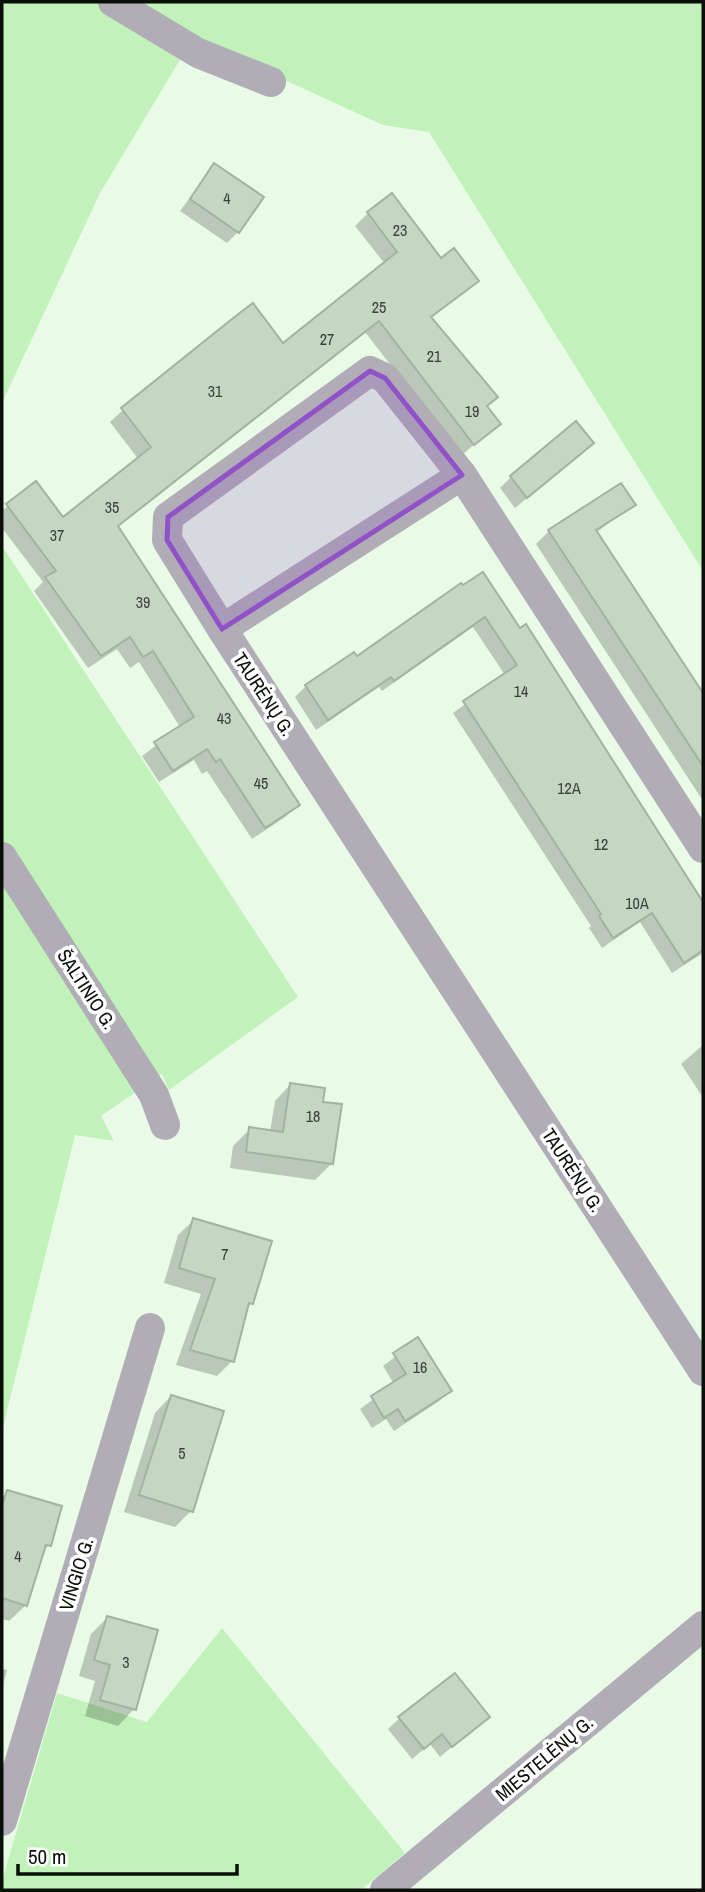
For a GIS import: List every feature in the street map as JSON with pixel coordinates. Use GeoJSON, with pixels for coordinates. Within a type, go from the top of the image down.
{"type":"FeatureCollection","features":[{"type":"Feature","properties":{"kind":"street"},"geometry":{"type":"LineString","coordinates":[[113,2],[198,53],[271,82]]}},
{"type":"Feature","properties":{"kind":"street","name":"TAURĖNŲ G."},"geometry":{"type":"LineString","coordinates":[[462,475],[384,378],[370,370],[169,517],[167,540],[703,1371]]}},
{"type":"Feature","properties":{"kind":"street"},"geometry":{"type":"LineString","coordinates":[[222,629],[462,475],[703,848]]}},
{"type":"Feature","properties":{"kind":"street","name":"ŠALTINIO G."},"geometry":{"type":"LineString","coordinates":[[2,857],[154,1095],[165,1125]]}},
{"type":"Feature","properties":{"kind":"street","name":"VINGIO G."},"geometry":{"type":"LineString","coordinates":[[2,1821],[150,1328]]}},
{"type":"Feature","properties":{"kind":"street","name":"MIESTELĖNŲ G."},"geometry":{"type":"LineString","coordinates":[[385,1890],[703,1626]]}},
{"type":"Feature","properties":{"kind":"highlighted area"},"geometry":{"type":"Polygon","coordinates":[[[370,371],[385,378],[462,475],[222,629],[167,540],[168,517],[370,371]]]}},
{"type":"Feature","properties":{"kind":"green space"},"geometry":{"type":"Polygon","coordinates":[[[2,2],[703,2],[703,571],[429,132],[383,125],[193,38],[100,193],[2,403],[2,2]]]}},
{"type":"Feature","properties":{"kind":"green space"},"geometry":{"type":"Polygon","coordinates":[[[2,546],[298,997],[169,1090],[162,1074],[101,1116],[114,1141],[75,1135],[2,1431],[2,546]]]}},
{"type":"Feature","properties":{"kind":"green space"},"geometry":{"type":"Polygon","coordinates":[[[222,1628],[405,1853],[361,1890],[2,1890],[2,1881],[57,1693],[147,1722],[222,1628]]]}},
{"type":"Feature","properties":{"kind":"building"},"geometry":{"type":"Polygon","coordinates":[[[214,163],[264,197],[239,233],[190,199],[214,163]]]}},
{"type":"Feature","properties":{"kind":"building"},"geometry":{"type":"Polygon","coordinates":[[[392,193],[441,258],[454,248],[479,281],[431,317],[498,397],[487,406],[501,424],[474,445],[379,321],[118,526],[300,805],[265,828],[220,759],[216,762],[207,749],[173,771],[154,742],[194,717],[153,651],[143,657],[130,637],[101,656],[45,577],[56,571],[6,504],[36,481],[63,517],[151,447],[121,408],[232,319],[253,303],[283,343],[397,252],[367,212],[392,193]]]}},
{"type":"Feature","properties":{"kind":"building"},"geometry":{"type":"Polygon","coordinates":[[[576,421],[594,443],[527,498],[510,476],[576,421]]]}},
{"type":"Feature","properties":{"kind":"building"},"geometry":{"type":"Polygon","coordinates":[[[621,483],[636,505],[596,530],[703,693],[703,766],[548,530],[621,483]]]}},
{"type":"Feature","properties":{"kind":"building"},"geometry":{"type":"Polygon","coordinates":[[[483,572],[520,628],[526,624],[703,902],[703,950],[684,963],[652,913],[613,938],[599,916],[601,914],[463,701],[517,665],[485,617],[394,681],[391,677],[328,720],[305,685],[354,652],[357,656],[461,583],[463,585],[483,572]]]}},
{"type":"Feature","properties":{"kind":"building"},"geometry":{"type":"Polygon","coordinates":[[[290,1083],[325,1088],[323,1102],[342,1104],[333,1164],[246,1152],[249,1127],[283,1132],[290,1083]]]}},
{"type":"Feature","properties":{"kind":"building"},"geometry":{"type":"Polygon","coordinates":[[[193,1218],[272,1241],[253,1304],[249,1303],[234,1362],[190,1350],[215,1279],[179,1268],[193,1218]]]}},
{"type":"Feature","properties":{"kind":"building"},"geometry":{"type":"Polygon","coordinates":[[[418,1337],[452,1391],[405,1421],[398,1409],[384,1418],[371,1396],[406,1374],[393,1353],[418,1337]]]}},
{"type":"Feature","properties":{"kind":"building"},"geometry":{"type":"Polygon","coordinates":[[[171,1395],[224,1411],[193,1512],[139,1495],[171,1395]]]}},
{"type":"Feature","properties":{"kind":"building"},"geometry":{"type":"Polygon","coordinates":[[[7,1490],[62,1506],[51,1546],[46,1545],[27,1606],[2,1598],[2,1506],[7,1490]]]}},
{"type":"Feature","properties":{"kind":"building"},"geometry":{"type":"Polygon","coordinates":[[[107,1616],[158,1630],[136,1710],[100,1700],[110,1665],[94,1660],[107,1616]]]}},
{"type":"Feature","properties":{"kind":"building"},"geometry":{"type":"Polygon","coordinates":[[[455,1673],[490,1717],[452,1747],[442,1734],[424,1749],[398,1717],[455,1673]]]}}]}
